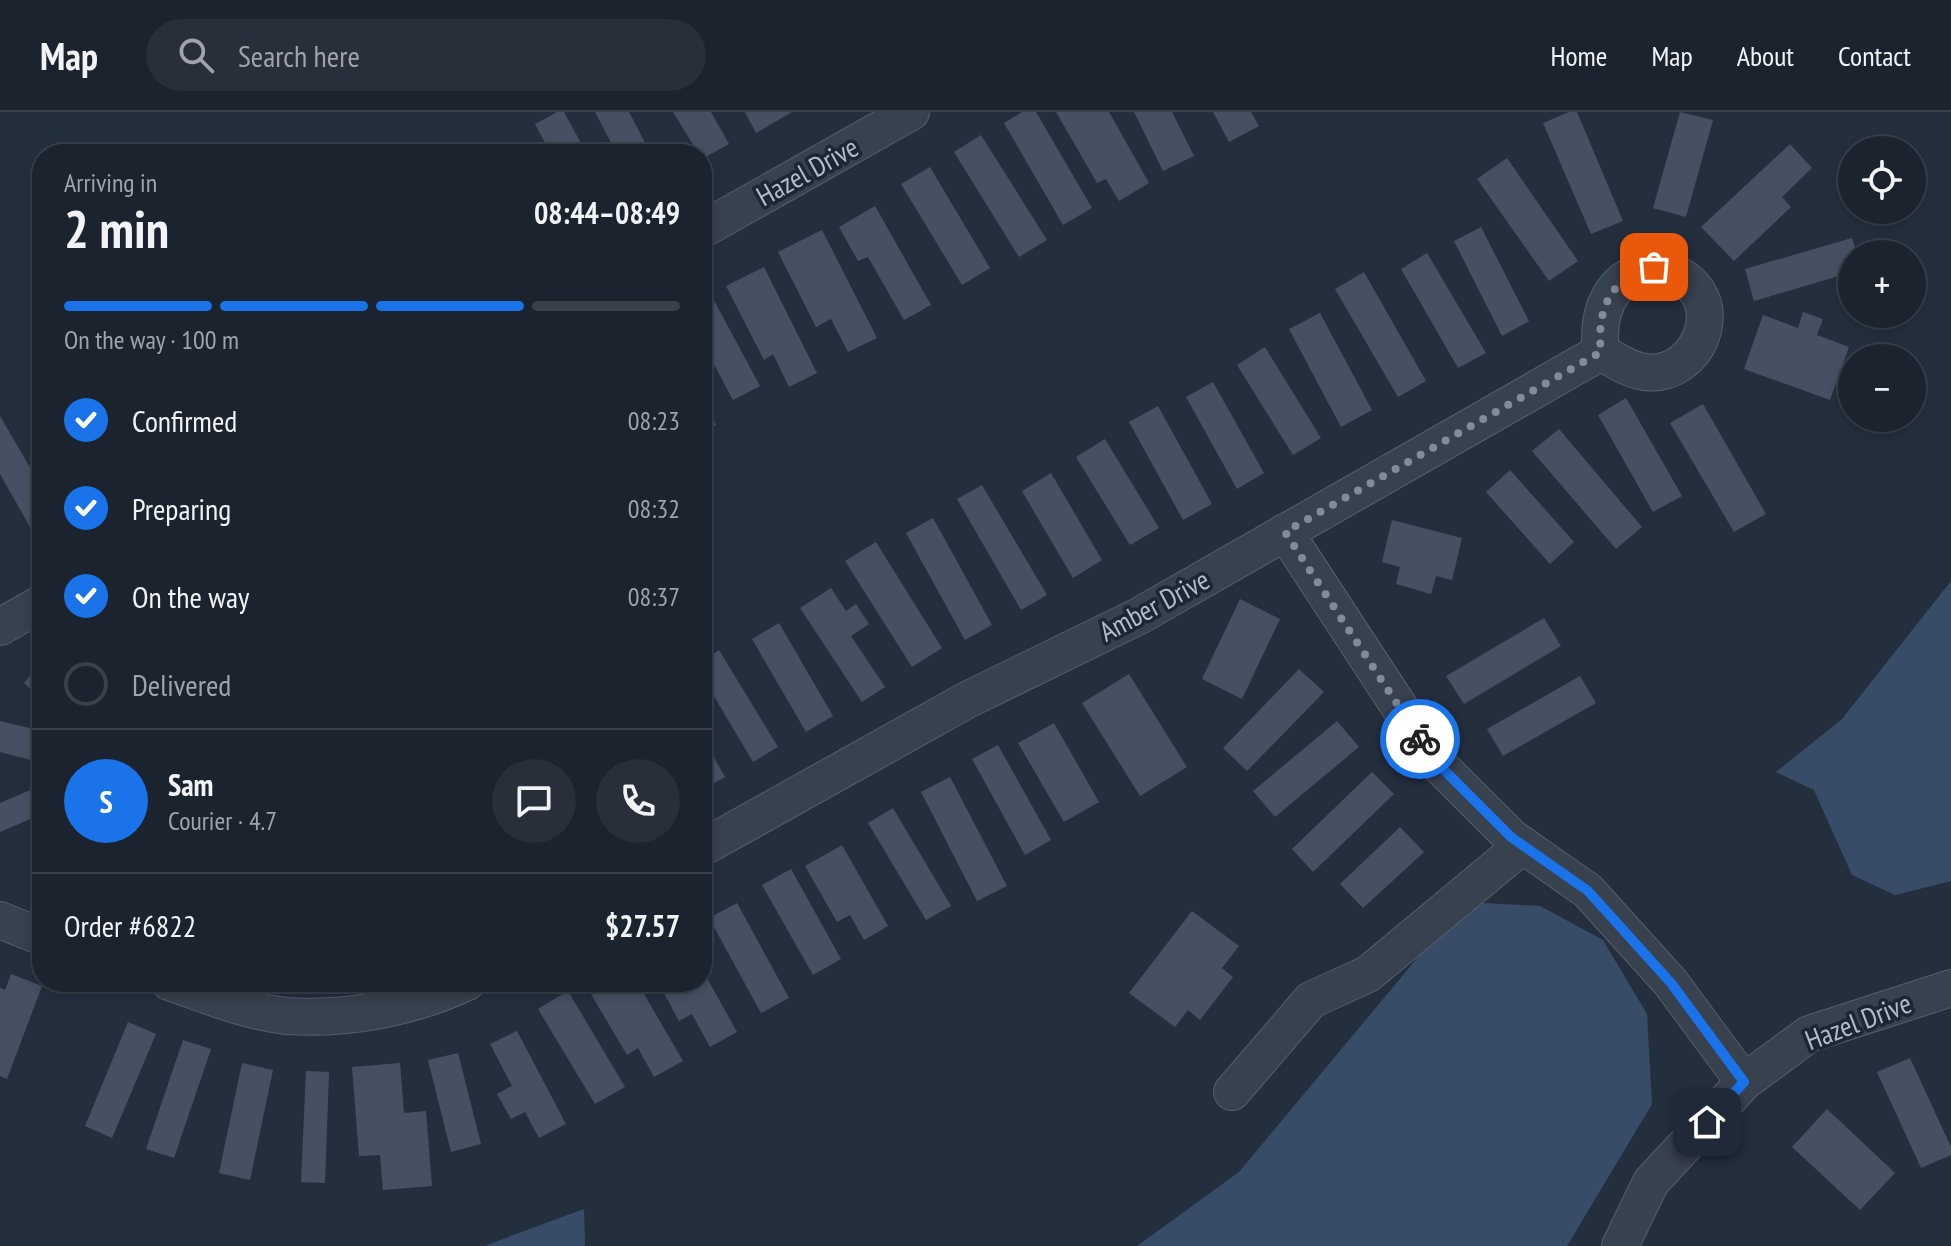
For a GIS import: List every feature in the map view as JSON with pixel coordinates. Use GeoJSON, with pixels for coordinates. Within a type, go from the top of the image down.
{"type":"FeatureCollection","features":[{"type":"Feature","properties":{"kind":"street","name":"Hazel Drive"},"geometry":{"type":"LineString","coordinates":[[712,224],[911,112]]}},
{"type":"Feature","properties":{"kind":"street","name":"Amber Drive"},"geometry":{"type":"LineString","coordinates":[[712,842],[967,700],[1139,616],[1601,352]]}},
{"type":"Feature","properties":{"kind":"street"},"geometry":{"type":"LineString","coordinates":[[1285,532],[1434,760],[1523,845],[1588,891],[1671,983],[1744,1082]]}},
{"type":"Feature","properties":{"kind":"street"},"geometry":{"type":"LineString","coordinates":[[0,627],[32,609]]}},
{"type":"Feature","properties":{"kind":"street"},"geometry":{"type":"LineString","coordinates":[[1232,1092],[1311,1000],[1368,974],[1523,845]]}},
{"type":"Feature","properties":{"kind":"street"},"geometry":{"type":"LineString","coordinates":[[0,920],[32,933]]}},
{"type":"Feature","properties":{"kind":"street","name":"Hazel Drive"},"geometry":{"type":"LineString","coordinates":[[1620,1246],[1651,1182],[1744,1082],[1809,1034],[1951,988]]}},
{"type":"Feature","properties":{"kind":"street"},"geometry":{"type":"LineString","coordinates":[[198,992],[286,1016],[364,1014],[447,992]]}},
{"type":"Feature","properties":{"kind":"water"},"geometry":{"type":"Polygon","coordinates":[[[1951,581],[1951,881],[1895,895],[1852,875],[1814,790],[1776,772],[1842,719],[1951,581]]]}},
{"type":"Feature","properties":{"kind":"water"},"geometry":{"type":"Polygon","coordinates":[[[1464,902],[1540,906],[1603,940],[1647,1014],[1652,1104],[1567,1246],[1137,1246],[1239,1172],[1464,902]]]}},
{"type":"Feature","properties":{"kind":"water"},"geometry":{"type":"Polygon","coordinates":[[[584,1209],[585,1246],[484,1246],[584,1209]]]}},
{"type":"Feature","properties":{"kind":"building"},"geometry":{"type":"Polygon","coordinates":[[[557,112],[564,112],[582,144],[546,144],[535,124],[557,112]]]}},
{"type":"Feature","properties":{"kind":"building"},"geometry":{"type":"Polygon","coordinates":[[[595,112],[629,112],[646,144],[612,144],[595,112]]]}},
{"type":"Feature","properties":{"kind":"building"},"geometry":{"type":"Polygon","coordinates":[[[673,112],[711,112],[729,144],[712,153],[712,144],[693,144],[673,112]]]}},
{"type":"Feature","properties":{"kind":"building"},"geometry":{"type":"Polygon","coordinates":[[[745,112],[792,112],[756,133],[745,112]]]}},
{"type":"Feature","properties":{"kind":"building"},"geometry":{"type":"Polygon","coordinates":[[[1022,112],[1036,112],[1092,208],[1063,225],[1004,123],[1022,112]]]}},
{"type":"Feature","properties":{"kind":"building"},"geometry":{"type":"Polygon","coordinates":[[[1056,112],[1109,112],[1149,183],[1119,201],[1106,179],[1097,183],[1056,112]]]}},
{"type":"Feature","properties":{"kind":"building"},"geometry":{"type":"Polygon","coordinates":[[[1134,112],[1172,112],[1194,156],[1163,171],[1134,112]]]}},
{"type":"Feature","properties":{"kind":"building"},"geometry":{"type":"Polygon","coordinates":[[[1213,112],[1251,112],[1259,126],[1229,142],[1213,112]]]}},
{"type":"Feature","properties":{"kind":"building"},"geometry":{"type":"Polygon","coordinates":[[[1569,112],[1577,112],[1623,221],[1591,234],[1543,123],[1569,112]]]}},
{"type":"Feature","properties":{"kind":"building"},"geometry":{"type":"Polygon","coordinates":[[[1680,112],[1713,120],[1686,217],[1653,208],[1680,112]]]}},
{"type":"Feature","properties":{"kind":"building"},"geometry":{"type":"Polygon","coordinates":[[[981,135],[1047,240],[1019,257],[954,152],[981,135]]]}},
{"type":"Feature","properties":{"kind":"building"},"geometry":{"type":"Polygon","coordinates":[[[1790,144],[1812,168],[1782,197],[1791,207],[1734,261],[1701,227],[1790,144]]]}},
{"type":"Feature","properties":{"kind":"building"},"geometry":{"type":"Polygon","coordinates":[[[1507,158],[1578,261],[1549,281],[1477,179],[1507,158]]]}},
{"type":"Feature","properties":{"kind":"building"},"geometry":{"type":"Polygon","coordinates":[[[930,167],[990,268],[962,285],[901,184],[930,167]]]}},
{"type":"Feature","properties":{"kind":"building"},"geometry":{"type":"Polygon","coordinates":[[[875,206],[931,305],[904,320],[868,257],[858,261],[839,227],[875,206]]]}},
{"type":"Feature","properties":{"kind":"building"},"geometry":{"type":"Polygon","coordinates":[[[1481,227],[1529,321],[1502,336],[1454,241],[1481,227]]]}},
{"type":"Feature","properties":{"kind":"building"},"geometry":{"type":"Polygon","coordinates":[[[822,230],[877,338],[848,352],[831,319],[816,327],[778,252],[822,230]]]}},
{"type":"Feature","properties":{"kind":"building"},"geometry":{"type":"Polygon","coordinates":[[[1838,242],[1838,276],[1754,301],[1745,269],[1838,242]]]}},
{"type":"Feature","properties":{"kind":"building"},"geometry":{"type":"Polygon","coordinates":[[[1427,253],[1486,353],[1458,368],[1401,269],[1427,253]]]}},
{"type":"Feature","properties":{"kind":"building"},"geometry":{"type":"Polygon","coordinates":[[[764,267],[817,373],[789,387],[773,354],[764,360],[726,286],[764,267]]]}},
{"type":"Feature","properties":{"kind":"building"},"geometry":{"type":"Polygon","coordinates":[[[1364,272],[1426,381],[1398,397],[1335,289],[1364,272]]]}},
{"type":"Feature","properties":{"kind":"building"},"geometry":{"type":"Polygon","coordinates":[[[712,297],[760,386],[733,400],[712,361],[712,297]]]}},
{"type":"Feature","properties":{"kind":"building"},"geometry":{"type":"Polygon","coordinates":[[[1803,312],[1823,319],[1817,335],[1841,344],[1838,344],[1838,378],[1830,400],[1744,369],[1763,315],[1798,328],[1803,312]]]}},
{"type":"Feature","properties":{"kind":"building"},"geometry":{"type":"Polygon","coordinates":[[[1320,313],[1372,410],[1341,427],[1289,329],[1320,313]]]}},
{"type":"Feature","properties":{"kind":"building"},"geometry":{"type":"Polygon","coordinates":[[[1265,347],[1321,438],[1293,455],[1237,365],[1265,347]]]}},
{"type":"Feature","properties":{"kind":"building"},"geometry":{"type":"Polygon","coordinates":[[[1213,382],[1264,473],[1237,489],[1186,397],[1213,382]]]}},
{"type":"Feature","properties":{"kind":"building"},"geometry":{"type":"Polygon","coordinates":[[[1626,398],[1682,496],[1653,512],[1598,415],[1626,398]]]}},
{"type":"Feature","properties":{"kind":"building"},"geometry":{"type":"Polygon","coordinates":[[[1703,404],[1766,514],[1734,532],[1670,423],[1703,404]]]}},
{"type":"Feature","properties":{"kind":"building"},"geometry":{"type":"Polygon","coordinates":[[[1158,406],[1212,504],[1183,520],[1129,422],[1158,406]]]}},
{"type":"Feature","properties":{"kind":"building"},"geometry":{"type":"Polygon","coordinates":[[[0,416],[32,471],[32,530],[0,474],[0,416]]]}},
{"type":"Feature","properties":{"kind":"building"},"geometry":{"type":"Polygon","coordinates":[[[1559,429],[1642,527],[1616,549],[1532,451],[1559,429]]]}},
{"type":"Feature","properties":{"kind":"building"},"geometry":{"type":"Polygon","coordinates":[[[1105,439],[1159,528],[1130,545],[1076,457],[1105,439]]]}},
{"type":"Feature","properties":{"kind":"building"},"geometry":{"type":"Polygon","coordinates":[[[1510,470],[1574,542],[1550,564],[1486,492],[1510,470]]]}},
{"type":"Feature","properties":{"kind":"building"},"geometry":{"type":"Polygon","coordinates":[[[1051,473],[1102,560],[1073,578],[1022,491],[1051,473]]]}},
{"type":"Feature","properties":{"kind":"building"},"geometry":{"type":"Polygon","coordinates":[[[982,485],[1047,595],[1021,610],[957,499],[982,485]]]}},
{"type":"Feature","properties":{"kind":"building"},"geometry":{"type":"Polygon","coordinates":[[[933,518],[992,625],[965,640],[906,533],[933,518]]]}},
{"type":"Feature","properties":{"kind":"building"},"geometry":{"type":"Polygon","coordinates":[[[1392,520],[1462,538],[1452,580],[1436,576],[1431,594],[1396,584],[1400,567],[1382,562],[1392,520]]]}},
{"type":"Feature","properties":{"kind":"building"},"geometry":{"type":"Polygon","coordinates":[[[876,542],[942,648],[912,667],[845,561],[876,542]]]}},
{"type":"Feature","properties":{"kind":"building"},"geometry":{"type":"Polygon","coordinates":[[[831,588],[846,611],[856,604],[869,624],[851,636],[885,687],[862,702],[800,608],[831,588]]]}},
{"type":"Feature","properties":{"kind":"building"},"geometry":{"type":"Polygon","coordinates":[[[1240,599],[1280,619],[1242,699],[1202,679],[1240,599]]]}},
{"type":"Feature","properties":{"kind":"building"},"geometry":{"type":"Polygon","coordinates":[[[1544,618],[1561,646],[1464,704],[1446,676],[1544,618]]]}},
{"type":"Feature","properties":{"kind":"building"},"geometry":{"type":"Polygon","coordinates":[[[779,623],[833,716],[806,732],[752,639],[779,623]]]}},
{"type":"Feature","properties":{"kind":"building"},"geometry":{"type":"Polygon","coordinates":[[[719,650],[778,747],[753,762],[712,693],[712,655],[719,650]]]}},
{"type":"Feature","properties":{"kind":"building"},"geometry":{"type":"Polygon","coordinates":[[[1299,669],[1324,692],[1247,771],[1223,748],[1299,669]]]}},
{"type":"Feature","properties":{"kind":"building"},"geometry":{"type":"Polygon","coordinates":[[[32,674],[32,690],[24,683],[32,674]]]}},
{"type":"Feature","properties":{"kind":"building"},"geometry":{"type":"Polygon","coordinates":[[[1129,674],[1187,767],[1140,796],[1082,703],[1129,674]]]}},
{"type":"Feature","properties":{"kind":"building"},"geometry":{"type":"Polygon","coordinates":[[[1580,676],[1596,703],[1503,756],[1487,729],[1580,676]]]}},
{"type":"Feature","properties":{"kind":"building"},"geometry":{"type":"Polygon","coordinates":[[[0,721],[32,729],[32,760],[0,752],[0,721]]]}},
{"type":"Feature","properties":{"kind":"building"},"geometry":{"type":"Polygon","coordinates":[[[1337,721],[1359,747],[1275,817],[1253,791],[1337,721]]]}},
{"type":"Feature","properties":{"kind":"building"},"geometry":{"type":"Polygon","coordinates":[[[1054,723],[1099,802],[1064,822],[1018,743],[1054,723]]]}},
{"type":"Feature","properties":{"kind":"building"},"geometry":{"type":"Polygon","coordinates":[[[998,745],[1051,840],[1025,855],[972,759],[998,745]]]}},
{"type":"Feature","properties":{"kind":"building"},"geometry":{"type":"Polygon","coordinates":[[[712,754],[725,777],[712,784],[712,754]]]}},
{"type":"Feature","properties":{"kind":"building"},"geometry":{"type":"Polygon","coordinates":[[[1372,772],[1394,794],[1313,872],[1292,849],[1372,772]]]}},
{"type":"Feature","properties":{"kind":"building"},"geometry":{"type":"Polygon","coordinates":[[[950,777],[1007,886],[977,901],[921,792],[950,777]]]}},
{"type":"Feature","properties":{"kind":"building"},"geometry":{"type":"Polygon","coordinates":[[[32,789],[32,818],[0,832],[0,803],[32,789]]]}},
{"type":"Feature","properties":{"kind":"building"},"geometry":{"type":"Polygon","coordinates":[[[893,808],[951,906],[926,920],[868,823],[893,808]]]}},
{"type":"Feature","properties":{"kind":"building"},"geometry":{"type":"Polygon","coordinates":[[[1400,827],[1424,852],[1363,908],[1340,884],[1400,827]]]}},
{"type":"Feature","properties":{"kind":"building"},"geometry":{"type":"Polygon","coordinates":[[[842,845],[888,926],[864,940],[850,915],[837,922],[805,866],[842,845]]]}},
{"type":"Feature","properties":{"kind":"building"},"geometry":{"type":"Polygon","coordinates":[[[791,869],[841,959],[813,975],[762,885],[791,869]]]}},
{"type":"Feature","properties":{"kind":"building"},"geometry":{"type":"Polygon","coordinates":[[[737,903],[789,998],[761,1013],[712,923],[712,916],[737,903]]]}},
{"type":"Feature","properties":{"kind":"building"},"geometry":{"type":"Polygon","coordinates":[[[1192,911],[1239,946],[1222,968],[1233,977],[1200,1020],[1188,1010],[1175,1027],[1129,993],[1192,911]]]}},
{"type":"Feature","properties":{"kind":"building"},"geometry":{"type":"Polygon","coordinates":[[[11,974],[32,982],[32,992],[40,992],[7,1079],[0,1076],[0,988],[5,990],[11,974]]]}},
{"type":"Feature","properties":{"kind":"building"},"geometry":{"type":"Polygon","coordinates":[[[712,987],[737,1032],[710,1047],[692,1014],[679,1021],[663,992],[712,992],[712,987]]]}},
{"type":"Feature","properties":{"kind":"building"},"geometry":{"type":"Polygon","coordinates":[[[569,992],[625,1087],[595,1104],[538,1009],[569,992]]]}},
{"type":"Feature","properties":{"kind":"building"},"geometry":{"type":"Polygon","coordinates":[[[590,992],[643,992],[683,1061],[654,1077],[638,1048],[627,1055],[590,992]]]}},
{"type":"Feature","properties":{"kind":"building"},"geometry":{"type":"Polygon","coordinates":[[[128,1022],[156,1034],[112,1138],[85,1126],[128,1022]]]}},
{"type":"Feature","properties":{"kind":"building"},"geometry":{"type":"Polygon","coordinates":[[[517,1031],[566,1124],[539,1138],[525,1112],[511,1119],[497,1094],[512,1086],[490,1044],[517,1031]]]}},
{"type":"Feature","properties":{"kind":"building"},"geometry":{"type":"Polygon","coordinates":[[[183,1040],[211,1049],[174,1158],[146,1149],[183,1040]]]}},
{"type":"Feature","properties":{"kind":"building"},"geometry":{"type":"Polygon","coordinates":[[[458,1053],[481,1144],[451,1152],[428,1060],[458,1053]]]}},
{"type":"Feature","properties":{"kind":"building"},"geometry":{"type":"Polygon","coordinates":[[[1910,1058],[1951,1147],[1951,1155],[1921,1168],[1877,1072],[1910,1058]]]}},
{"type":"Feature","properties":{"kind":"building"},"geometry":{"type":"Polygon","coordinates":[[[242,1063],[273,1070],[250,1180],[219,1173],[242,1063]]]}},
{"type":"Feature","properties":{"kind":"building"},"geometry":{"type":"Polygon","coordinates":[[[400,1063],[404,1113],[426,1111],[432,1186],[383,1190],[380,1155],[359,1156],[352,1067],[400,1063]]]}},
{"type":"Feature","properties":{"kind":"building"},"geometry":{"type":"Polygon","coordinates":[[[306,1071],[329,1072],[325,1183],[301,1182],[306,1071]]]}},
{"type":"Feature","properties":{"kind":"building"},"geometry":{"type":"Polygon","coordinates":[[[1827,1109],[1895,1173],[1860,1210],[1792,1147],[1827,1109]]]}},
{"type":"Feature","properties":{"kind":"way so far"},"geometry":{"type":"LineString","coordinates":[[1420,739],[1285,532],[1601,352],[1599,318],[1616,284],[1633,271],[1654,267]]}},
{"type":"Feature","properties":{"kind":"route"},"geometry":{"type":"LineString","coordinates":[[1420,739],[1434,760],[1511,837],[1588,891],[1671,983],[1744,1082],[1707,1122]]}}]}
